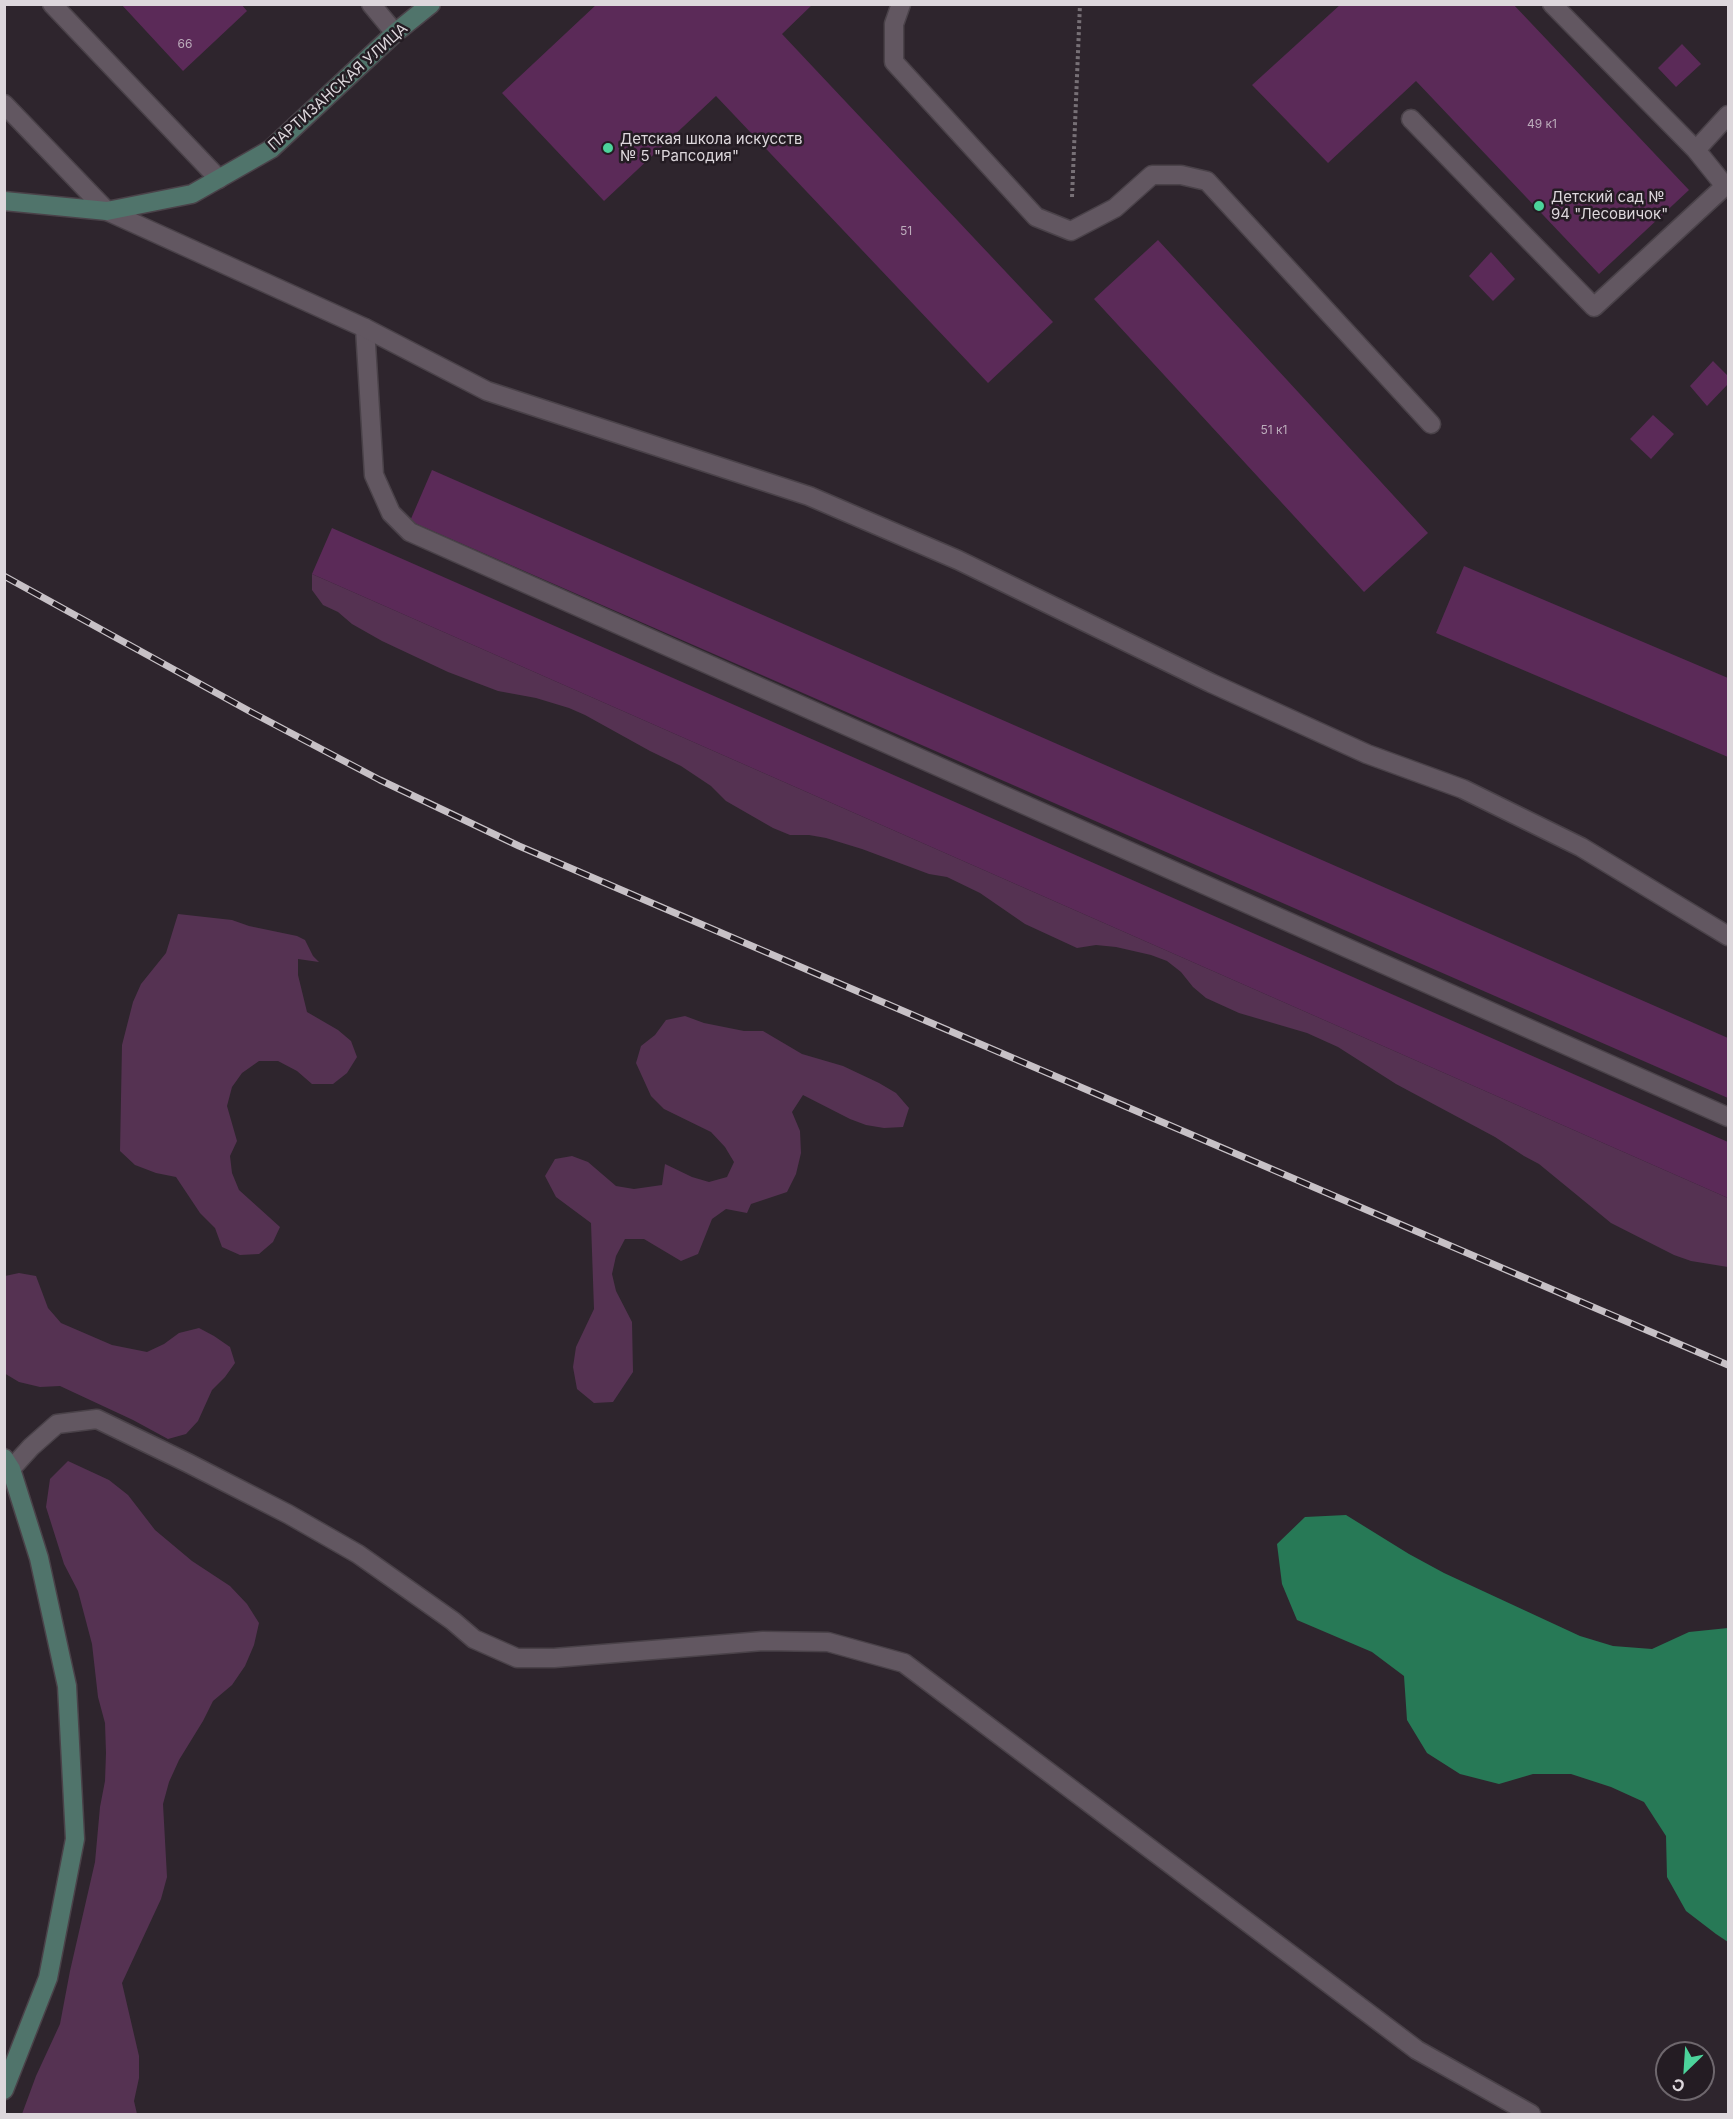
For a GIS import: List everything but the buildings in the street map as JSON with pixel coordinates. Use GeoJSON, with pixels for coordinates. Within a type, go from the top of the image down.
{"type":"FeatureCollection","features":[{"type":"Feature","properties":{"kind":"street"},"geometry":{"type":"LineString","coordinates":[[52,4],[219,179]]}},
{"type":"Feature","properties":{"kind":"street"},"geometry":{"type":"LineString","coordinates":[[370,4],[395,33]]}},
{"type":"Feature","properties":{"kind":"street","name":"ПАРТИЗАНСКАЯ УЛИЦА"},"geometry":{"type":"LineString","coordinates":[[4,201],[107,211],[192,194],[271,148],[395,33],[431,4]]}},
{"type":"Feature","properties":{"kind":"street"},"geometry":{"type":"LineString","coordinates":[[901,4],[894,24],[894,62],[1036,218],[1071,231],[1115,208],[1152,176],[1181,175],[1207,181],[1431,424]]}},
{"type":"Feature","properties":{"kind":"street"},"geometry":{"type":"LineString","coordinates":[[1411,119],[1594,307],[1725,186],[1696,150],[1552,4]]}},
{"type":"Feature","properties":{"kind":"street"},"geometry":{"type":"LineString","coordinates":[[4,104],[107,211],[365,328],[487,391],[809,496],[958,560],[1211,683],[1367,754],[1474,794],[1581,847],[1728,936]]}},
{"type":"Feature","properties":{"kind":"street"},"geometry":{"type":"LineString","coordinates":[[1696,150],[1728,115]]}},
{"type":"Feature","properties":{"kind":"street"},"geometry":{"type":"LineString","coordinates":[[365,328],[374,475],[391,513],[410,532],[1728,1117]]}},
{"type":"Feature","properties":{"kind":"street"},"geometry":{"type":"LineString","coordinates":[[4,2090],[48,1978],[75,1839],[67,1686],[39,1557],[7,1467],[57,1424],[98,1419],[268,1503],[358,1554],[453,1621],[474,1639],[517,1658],[554,1658],[763,1641],[828,1642],[904,1663],[1417,2050],[1530,2115]]}},
{"type":"Feature","properties":{"kind":"path"},"geometry":{"type":"LineString","coordinates":[[1071,231],[1080,4]]}},
{"type":"Feature","properties":{"kind":"shaded area"},"geometry":{"type":"Polygon","coordinates":[[[312,574],[1728,1198],[1728,1267],[1691,1261],[1674,1255],[1611,1223],[1539,1164],[1495,1137],[1396,1084],[1338,1047],[1307,1033],[1239,1013],[1206,998],[1167,961],[1116,947],[1096,945],[1077,948],[1025,924],[980,893],[947,877],[929,874],[826,838],[790,835],[726,801],[711,786],[681,766],[585,715],[536,698],[498,691],[448,672],[382,641],[352,624],[338,612],[323,605],[312,590],[312,574]]]}},
{"type":"Feature","properties":{"kind":"shaded area"},"geometry":{"type":"Polygon","coordinates":[[[178,914],[232,920],[305,940],[313,956],[319,962],[298,959],[298,975],[307,1012],[338,1030],[351,1041],[357,1057],[347,1073],[333,1084],[312,1084],[297,1071],[278,1061],[259,1061],[242,1073],[232,1087],[227,1106],[237,1141],[230,1156],[232,1173],[239,1190],[280,1227],[273,1242],[259,1254],[240,1255],[222,1247],[215,1228],[200,1213],[176,1177],[135,1165],[120,1151],[122,1045],[133,1002],[141,984],[166,953],[178,914]]]}},
{"type":"Feature","properties":{"kind":"shaded area"},"geometry":{"type":"Polygon","coordinates":[[[685,1016],[704,1023],[744,1031],[763,1031],[802,1054],[843,1066],[879,1083],[896,1093],[909,1108],[903,1127],[884,1128],[850,1119],[803,1095],[792,1112],[800,1131],[801,1153],[796,1174],[787,1192],[751,1204],[747,1213],[726,1209],[712,1219],[698,1254],[681,1261],[644,1239],[625,1239],[616,1256],[612,1274],[616,1291],[632,1322],[633,1372],[613,1402],[594,1403],[577,1389],[573,1367],[576,1347],[594,1309],[591,1223],[556,1197],[545,1176],[555,1159],[572,1156],[588,1162],[616,1186],[634,1189],[662,1185],[665,1164],[692,1177],[709,1182],[727,1177],[734,1162],[725,1147],[711,1132],[664,1109],[651,1096],[636,1063],[641,1046],[655,1035],[666,1020],[685,1016]]]}},
{"type":"Feature","properties":{"kind":"shaded area"},"geometry":{"type":"Polygon","coordinates":[[[19,1273],[36,1276],[48,1308],[61,1323],[112,1345],[147,1352],[164,1344],[179,1333],[199,1328],[230,1347],[235,1363],[212,1390],[198,1421],[186,1434],[168,1439],[60,1386],[40,1387],[19,1382],[4,1373],[5,1276],[19,1273]]]}},
{"type":"Feature","properties":{"kind":"shaded area"},"geometry":{"type":"Polygon","coordinates":[[[68,1461],[109,1480],[128,1495],[155,1530],[192,1561],[230,1586],[247,1604],[259,1623],[254,1645],[245,1666],[232,1685],[213,1701],[179,1760],[169,1782],[163,1804],[167,1877],[161,1899],[122,1983],[139,2056],[139,2078],[134,2101],[137,2114],[22,2114],[36,2076],[60,2024],[95,1862],[105,1781],[105,1723],[98,1697],[92,1644],[78,1591],[64,1564],[46,1507],[50,1479],[68,1461]]]}},
{"type":"Feature","properties":{"kind":"shaded area"},"geometry":{"type":"Polygon","coordinates":[[[1346,1515],[1444,1573],[1580,1636],[1613,1646],[1652,1649],[1689,1632],[1728,1628],[1728,1942],[1686,1911],[1667,1877],[1666,1836],[1644,1802],[1611,1787],[1571,1774],[1533,1774],[1499,1784],[1460,1774],[1427,1753],[1407,1720],[1404,1676],[1372,1652],[1297,1620],[1282,1584],[1277,1544],[1305,1517],[1346,1515]]]}},
{"type":"Feature","properties":{"kind":"railway"},"geometry":{"type":"LineString","coordinates":[[4,576],[380,780],[519,846],[1728,1365]]}},
{"type":"Feature","properties":{"kind":"place","name":"Детская школа искусств № 5 \"Рапсодия\""},"geometry":{"type":"Point","coordinates":[608,148]}},
{"type":"Feature","properties":{"kind":"place","name":"Детский сад № 94 \"Лесовичок\""},"geometry":{"type":"Point","coordinates":[1539,206]}}]}
